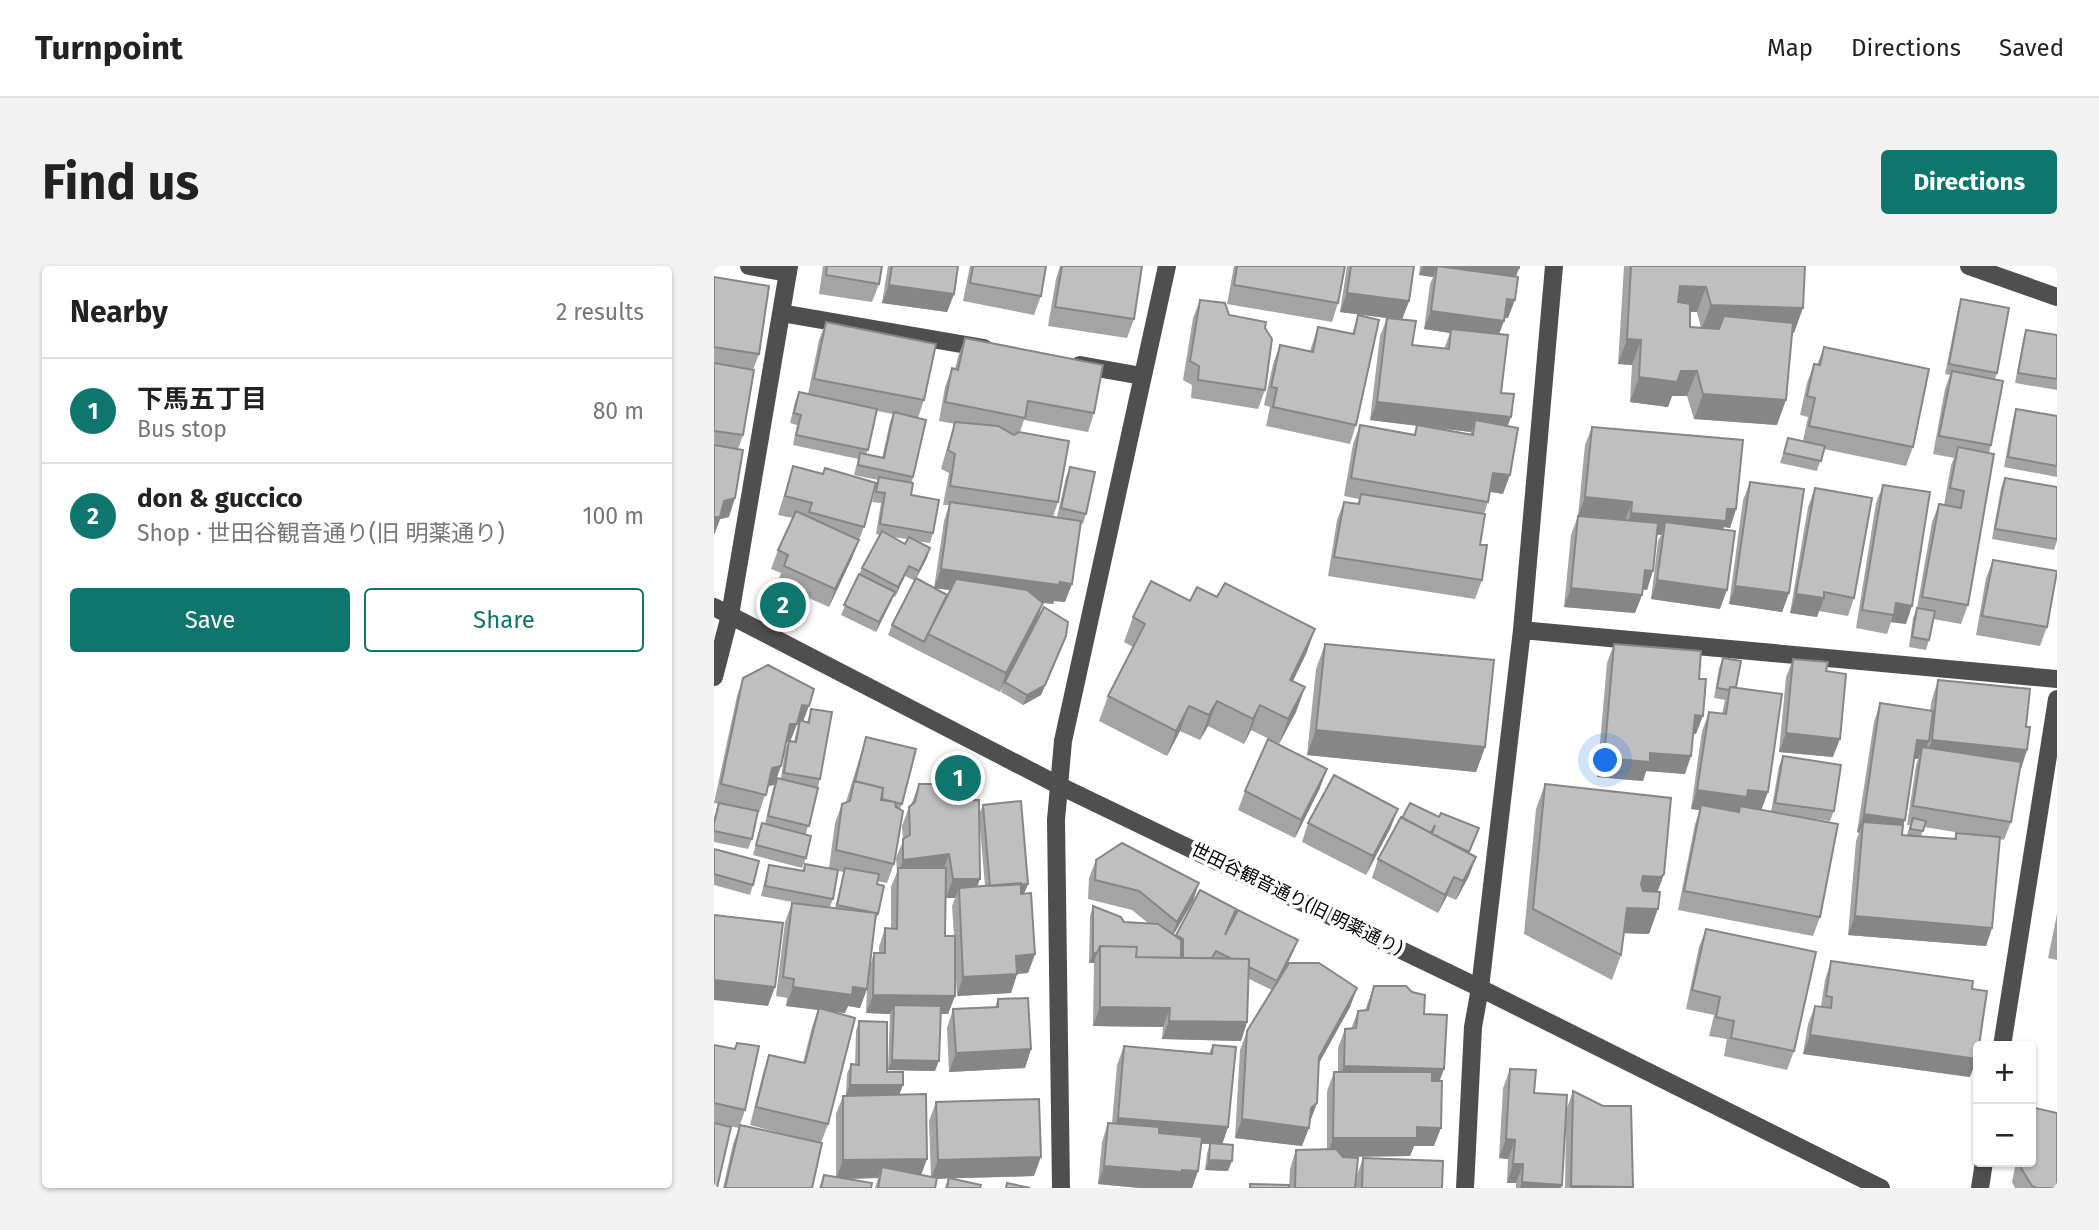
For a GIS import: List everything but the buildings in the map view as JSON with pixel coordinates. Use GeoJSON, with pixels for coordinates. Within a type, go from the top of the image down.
{"type":"FeatureCollection","features":[{"type":"Feature","properties":{"kind":"street"},"geometry":{"type":"LineString","coordinates":[[714,677],[722,611],[788,269],[749,266]]}},
{"type":"Feature","properties":{"kind":"street"},"geometry":{"type":"LineString","coordinates":[[1061,1188],[1056,820],[1063,741],[1167,266]]}},
{"type":"Feature","properties":{"kind":"street"},"geometry":{"type":"LineString","coordinates":[[1465,1188],[1473,1027],[1480,988],[1522,629],[1554,266]]}},
{"type":"Feature","properties":{"kind":"street"},"geometry":{"type":"LineString","coordinates":[[1969,266],[2057,297]]}},
{"type":"Feature","properties":{"kind":"street"},"geometry":{"type":"LineString","coordinates":[[780,313],[995,350]]}},
{"type":"Feature","properties":{"kind":"street"},"geometry":{"type":"LineString","coordinates":[[1062,362],[1142,376]]}},
{"type":"Feature","properties":{"kind":"street","name":"世田谷観音通り(旧 明薬通り)"},"geometry":{"type":"LineString","coordinates":[[722,611],[1059,786],[1480,988],[1881,1188]]}},
{"type":"Feature","properties":{"kind":"street"},"geometry":{"type":"LineString","coordinates":[[1522,629],[2057,679]]}},
{"type":"Feature","properties":{"kind":"street"},"geometry":{"type":"LineString","coordinates":[[2003,1041],[2057,699]]}},
{"type":"Feature","properties":{"kind":"street"},"geometry":{"type":"LineString","coordinates":[[1980,1188],[1983,1167]]}},
{"type":"Feature","properties":{"kind":"place","name":"don & guccico"},"geometry":{"type":"Point","coordinates":[783,605]}},
{"type":"Feature","properties":{"kind":"place","name":"下馬五丁目"},"geometry":{"type":"Point","coordinates":[958,778]}}]}
